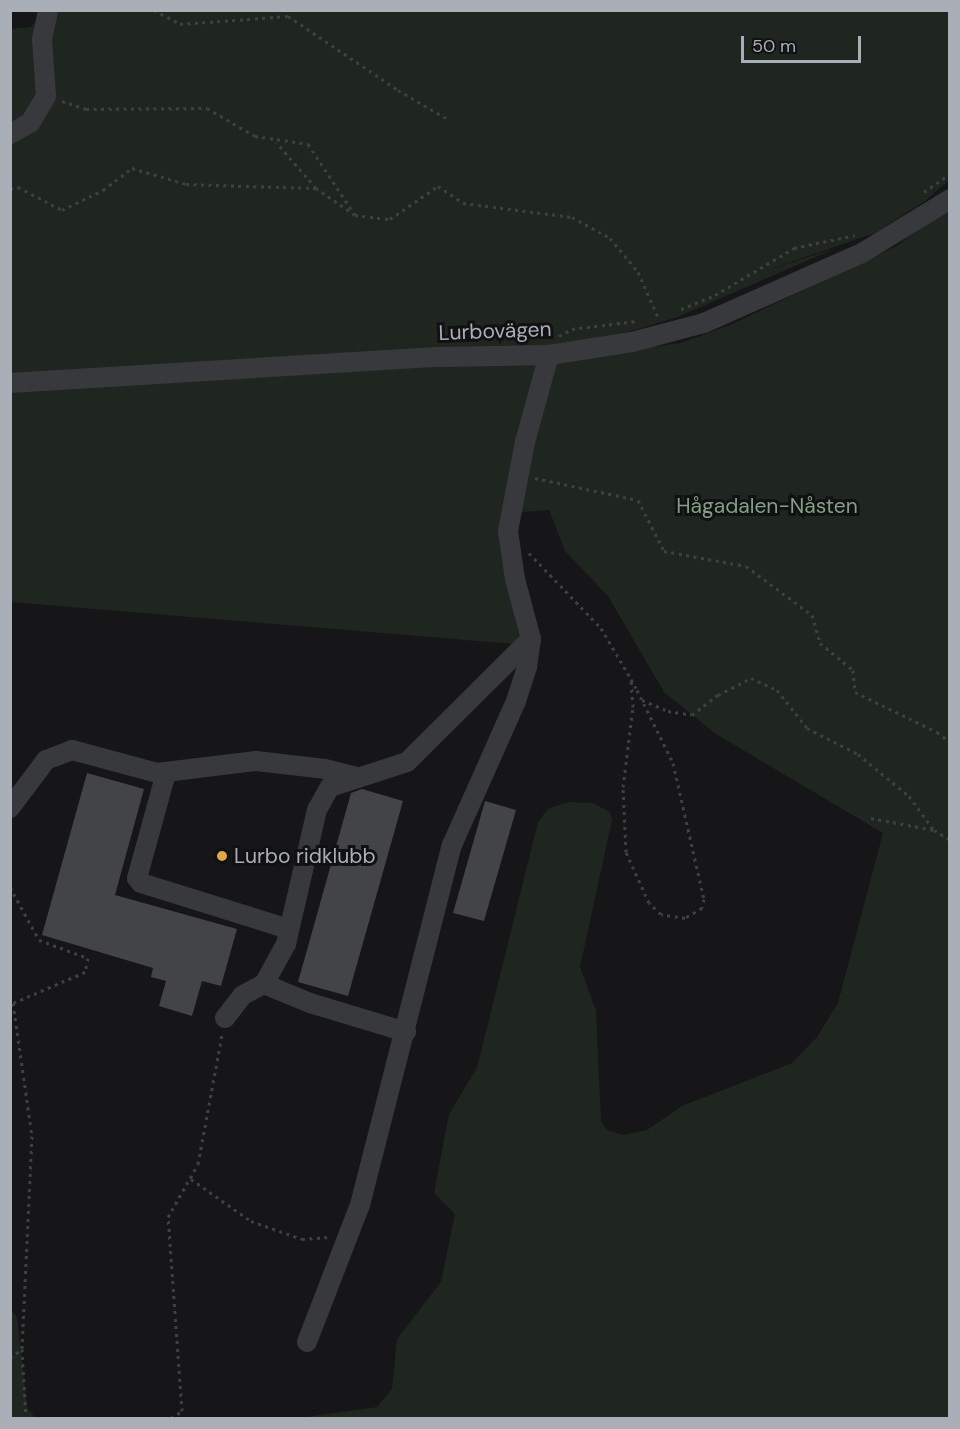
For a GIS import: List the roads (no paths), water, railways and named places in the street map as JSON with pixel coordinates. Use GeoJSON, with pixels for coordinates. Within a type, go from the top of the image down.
{"type":"FeatureCollection","features":[{"type":"Feature","properties":{"kind":"street"},"geometry":{"type":"LineString","coordinates":[[10,134],[30,123],[46,96],[42,39],[48,10]]}},
{"type":"Feature","properties":{"kind":"street","name":"Lurbovägen"},"geometry":{"type":"LineString","coordinates":[[10,383],[441,357],[549,355],[632,342],[704,322],[862,253],[950,199]]}},
{"type":"Feature","properties":{"kind":"street"},"geometry":{"type":"LineString","coordinates":[[307,1342],[352,1225],[406,1032],[452,845],[516,701],[531,639],[515,579],[508,528],[525,442],[549,355]]}},
{"type":"Feature","properties":{"kind":"street"},"geometry":{"type":"LineString","coordinates":[[225,1018],[243,995],[264,984],[290,929],[320,804],[330,787],[356,777],[391,770],[407,762],[531,639]]}},
{"type":"Feature","properties":{"kind":"street"},"geometry":{"type":"LineString","coordinates":[[10,808],[46,760],[65,751],[166,773],[256,761],[325,769],[356,777]]}},
{"type":"Feature","properties":{"kind":"street"},"geometry":{"type":"LineString","coordinates":[[166,773],[137,878],[141,883],[290,929]]}},
{"type":"Feature","properties":{"kind":"street"},"geometry":{"type":"LineString","coordinates":[[264,984],[310,1003],[406,1032]]}},
{"type":"Feature","properties":{"kind":"place","name":"Lurbo ridklubb"},"geometry":{"type":"Point","coordinates":[222,856]}},
{"type":"Feature","properties":{"kind":"park label","name":"Hågadalen-Nåsten"},"geometry":{"type":"Point","coordinates":[767,506]}}]}
